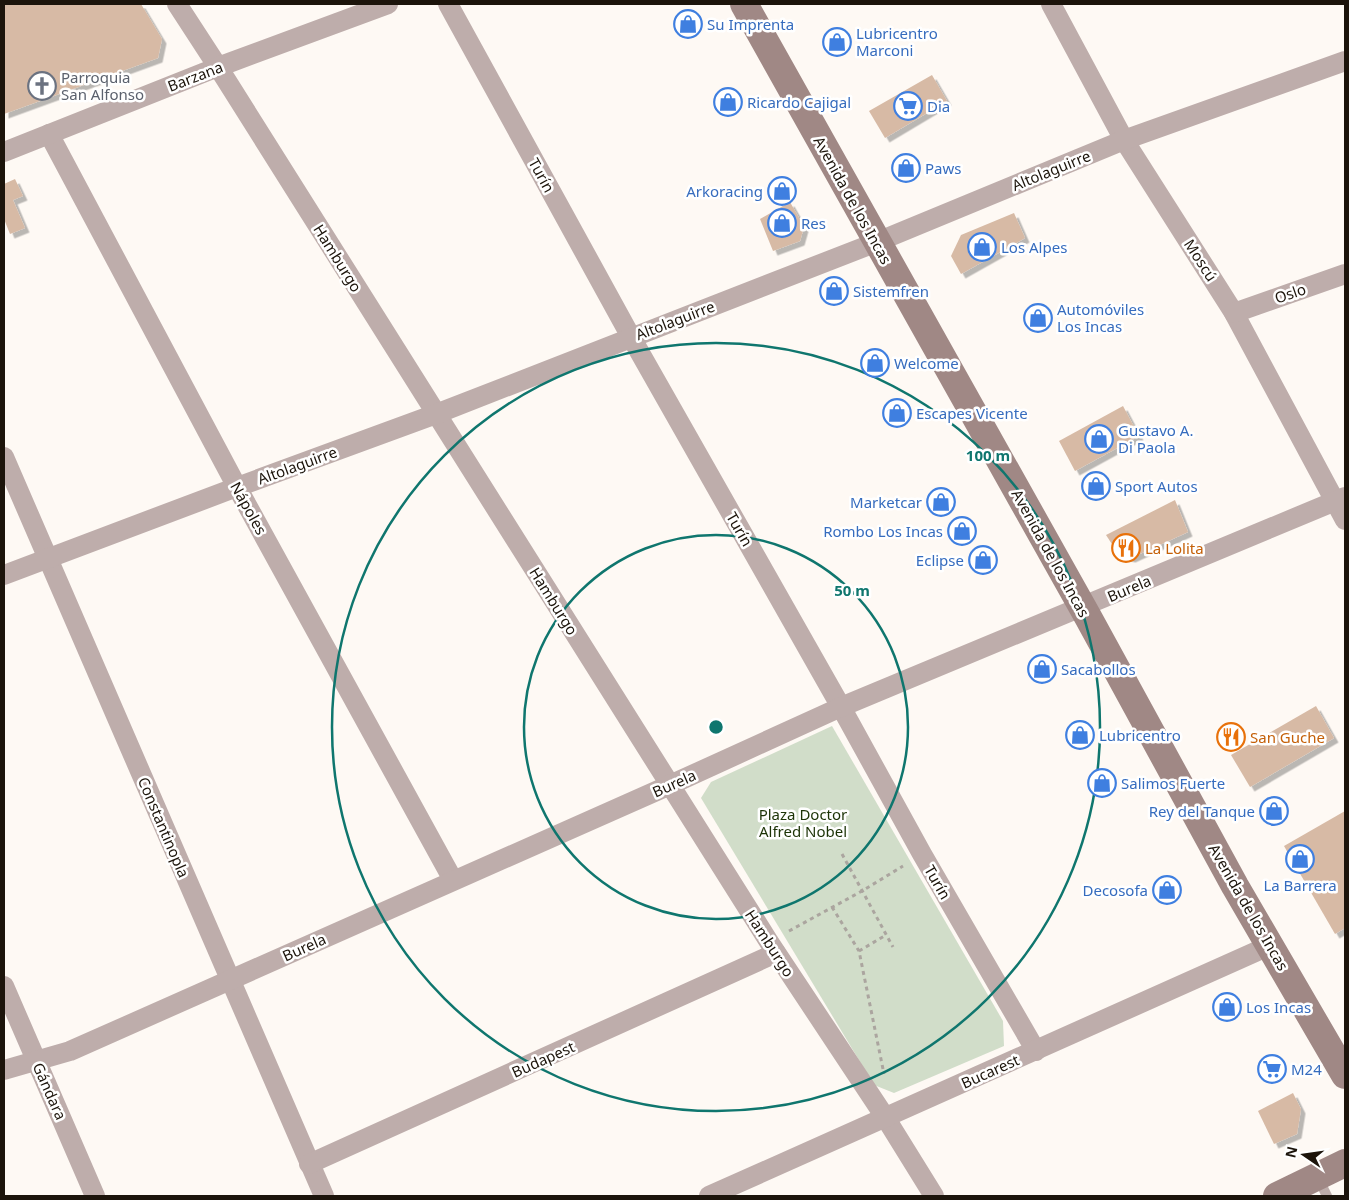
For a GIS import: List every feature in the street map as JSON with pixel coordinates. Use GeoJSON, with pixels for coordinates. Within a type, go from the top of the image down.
{"type":"FeatureCollection","features":[{"type":"Feature","properties":{"kind":"main road","name":"Avenida de los Incas"},"geometry":{"type":"LineString","coordinates":[[744,4],[1082,607],[1235,886],[1345,1075]]}},
{"type":"Feature","properties":{"kind":"main road"},"geometry":{"type":"LineString","coordinates":[[1277,1196],[1322,1187],[1345,1163]]}},
{"type":"Feature","properties":{"kind":"street","name":"Hamburgo"},"geometry":{"type":"LineString","coordinates":[[177,4],[773,948],[885,1117],[934,1196]]}},
{"type":"Feature","properties":{"kind":"street","name":"Barzana"},"geometry":{"type":"LineString","coordinates":[[4,152],[218,67],[388,4]]}},
{"type":"Feature","properties":{"kind":"street","name":"Turín"},"geometry":{"type":"LineString","coordinates":[[448,4],[631,337],[841,707],[922,854],[1036,1051]]}},
{"type":"Feature","properties":{"kind":"street","name":"Moscú"},"geometry":{"type":"LineString","coordinates":[[1051,4],[1124,140],[1234,313],[1340,500],[1345,520]]}},
{"type":"Feature","properties":{"kind":"street","name":"Altolaguirre"},"geometry":{"type":"LineString","coordinates":[[4,575],[436,414],[877,242],[1124,140],[1345,61]]}},
{"type":"Feature","properties":{"kind":"street","name":"Nápoles"},"geometry":{"type":"LineString","coordinates":[[49,134],[237,487],[453,880]]}},
{"type":"Feature","properties":{"kind":"street","name":"Oslo"},"geometry":{"type":"LineString","coordinates":[[1234,313],[1345,274]]}},
{"type":"Feature","properties":{"kind":"street","name":"Constantinopla"},"geometry":{"type":"LineString","coordinates":[[4,458],[324,1196]]}},
{"type":"Feature","properties":{"kind":"street","name":"Burela"},"geometry":{"type":"LineString","coordinates":[[4,1070],[70,1051],[670,785],[841,707],[1340,500]]}},
{"type":"Feature","properties":{"kind":"street","name":"Bucarest"},"geometry":{"type":"LineString","coordinates":[[709,1196],[1271,945]]}},
{"type":"Feature","properties":{"kind":"street","name":"Budapest"},"geometry":{"type":"LineString","coordinates":[[309,1164],[773,948]]}},
{"type":"Feature","properties":{"kind":"street","name":"Gándara"},"geometry":{"type":"LineString","coordinates":[[4,986],[95,1196]]}},
{"type":"Feature","properties":{"kind":"path"},"geometry":{"type":"LineString","coordinates":[[842,854],[893,947]]}},
{"type":"Feature","properties":{"kind":"path"},"geometry":{"type":"LineString","coordinates":[[773,948],[832,907],[922,854]]}},
{"type":"Feature","properties":{"kind":"path"},"geometry":{"type":"LineString","coordinates":[[832,907],[859,951],[884,1070],[885,1117]]}},
{"type":"Feature","properties":{"kind":"path"},"geometry":{"type":"LineString","coordinates":[[859,951],[886,934]]}},
{"type":"Feature","properties":{"kind":"green space","name":"Plaza Doctor Alfred Nobel"},"geometry":{"type":"Polygon","coordinates":[[[832,726],[1003,1021],[1004,1046],[894,1093],[874,1085],[701,798],[711,782],[832,726]]]}},
{"type":"Feature","properties":{"kind":"building","name":"Parroquia San Alfonso"},"geometry":{"type":"Polygon","coordinates":[[[4,4],[141,4],[162,39],[158,58],[4,114],[4,4]]]}},
{"type":"Feature","properties":{"kind":"building","name":"Dia"},"geometry":{"type":"Polygon","coordinates":[[[932,75],[947,101],[885,138],[869,111],[932,75]]]}},
{"type":"Feature","properties":{"kind":"building"},"geometry":{"type":"Polygon","coordinates":[[[15,179],[23,196],[13,200],[25,228],[10,234],[4,219],[4,184],[15,179]]]}},
{"type":"Feature","properties":{"kind":"building","name":"Res"},"geometry":{"type":"Polygon","coordinates":[[[790,202],[804,227],[800,241],[773,251],[760,219],[790,202]]]}},
{"type":"Feature","properties":{"kind":"building","name":"Los Alpes"},"geometry":{"type":"Polygon","coordinates":[[[1014,213],[1025,238],[961,274],[951,256],[961,235],[1014,213]]]}},
{"type":"Feature","properties":{"kind":"building","name":"Gustavo A. Di Paola"},"geometry":{"type":"Polygon","coordinates":[[[1123,406],[1139,436],[1075,471],[1059,441],[1123,406]]]}},
{"type":"Feature","properties":{"kind":"building"},"geometry":{"type":"Polygon","coordinates":[[[1175,500],[1188,532],[1131,558],[1119,555],[1106,535],[1175,500]]]}},
{"type":"Feature","properties":{"kind":"building"},"geometry":{"type":"Polygon","coordinates":[[[1316,706],[1334,738],[1250,787],[1231,755],[1316,706]]]}},
{"type":"Feature","properties":{"kind":"building"},"geometry":{"type":"Polygon","coordinates":[[[1345,811],[1345,928],[1335,934],[1284,846],[1345,811]]]}},
{"type":"Feature","properties":{"kind":"building"},"geometry":{"type":"Polygon","coordinates":[[[1293,1093],[1301,1109],[1297,1134],[1274,1144],[1258,1111],[1293,1093]]]}},
{"type":"Feature","properties":{"kind":"place","name":"Su Imprenta"},"geometry":{"type":"Point","coordinates":[688,24]}},
{"type":"Feature","properties":{"kind":"place","name":"Lubricentro Marconi"},"geometry":{"type":"Point","coordinates":[837,42]}},
{"type":"Feature","properties":{"kind":"place","name":"Parroquia San Alfonso"},"geometry":{"type":"Point","coordinates":[42,86]}},
{"type":"Feature","properties":{"kind":"place","name":"Ricardo Cajigal"},"geometry":{"type":"Point","coordinates":[728,102]}},
{"type":"Feature","properties":{"kind":"place","name":"Dia"},"geometry":{"type":"Point","coordinates":[908,106]}},
{"type":"Feature","properties":{"kind":"place","name":"Paws"},"geometry":{"type":"Point","coordinates":[906,168]}},
{"type":"Feature","properties":{"kind":"place","name":"Arkoracing"},"geometry":{"type":"Point","coordinates":[782,191]}},
{"type":"Feature","properties":{"kind":"place","name":"Res"},"geometry":{"type":"Point","coordinates":[782,223]}},
{"type":"Feature","properties":{"kind":"place","name":"Los Alpes"},"geometry":{"type":"Point","coordinates":[982,247]}},
{"type":"Feature","properties":{"kind":"place","name":"Sistemfren"},"geometry":{"type":"Point","coordinates":[834,291]}},
{"type":"Feature","properties":{"kind":"place","name":"Automóviles Los Incas"},"geometry":{"type":"Point","coordinates":[1038,318]}},
{"type":"Feature","properties":{"kind":"place","name":"Welcome"},"geometry":{"type":"Point","coordinates":[875,363]}},
{"type":"Feature","properties":{"kind":"place","name":"Escapes Vicente"},"geometry":{"type":"Point","coordinates":[897,413]}},
{"type":"Feature","properties":{"kind":"place","name":"Gustavo A. Di Paola"},"geometry":{"type":"Point","coordinates":[1099,439]}},
{"type":"Feature","properties":{"kind":"place","name":"Sport Autos"},"geometry":{"type":"Point","coordinates":[1096,486]}},
{"type":"Feature","properties":{"kind":"place","name":"Marketcar"},"geometry":{"type":"Point","coordinates":[941,502]}},
{"type":"Feature","properties":{"kind":"place","name":"Rombo Los Incas"},"geometry":{"type":"Point","coordinates":[962,531]}},
{"type":"Feature","properties":{"kind":"place","name":"La Lolita"},"geometry":{"type":"Point","coordinates":[1126,548]}},
{"type":"Feature","properties":{"kind":"place","name":"Eclipse"},"geometry":{"type":"Point","coordinates":[983,560]}},
{"type":"Feature","properties":{"kind":"place","name":"Sacabollos"},"geometry":{"type":"Point","coordinates":[1042,669]}},
{"type":"Feature","properties":{"kind":"place","name":"Lubricentro"},"geometry":{"type":"Point","coordinates":[1080,735]}},
{"type":"Feature","properties":{"kind":"place","name":"San Guche"},"geometry":{"type":"Point","coordinates":[1231,737]}},
{"type":"Feature","properties":{"kind":"place","name":"Salimos Fuerte"},"geometry":{"type":"Point","coordinates":[1102,783]}},
{"type":"Feature","properties":{"kind":"place","name":"Rey del Tanque"},"geometry":{"type":"Point","coordinates":[1274,811]}},
{"type":"Feature","properties":{"kind":"place","name":"La Barrera"},"geometry":{"type":"Point","coordinates":[1300,859]}},
{"type":"Feature","properties":{"kind":"place","name":"Decosofa"},"geometry":{"type":"Point","coordinates":[1167,890]}},
{"type":"Feature","properties":{"kind":"place","name":"Los Incas"},"geometry":{"type":"Point","coordinates":[1227,1007]}},
{"type":"Feature","properties":{"kind":"place","name":"M24"},"geometry":{"type":"Point","coordinates":[1272,1069]}}]}
